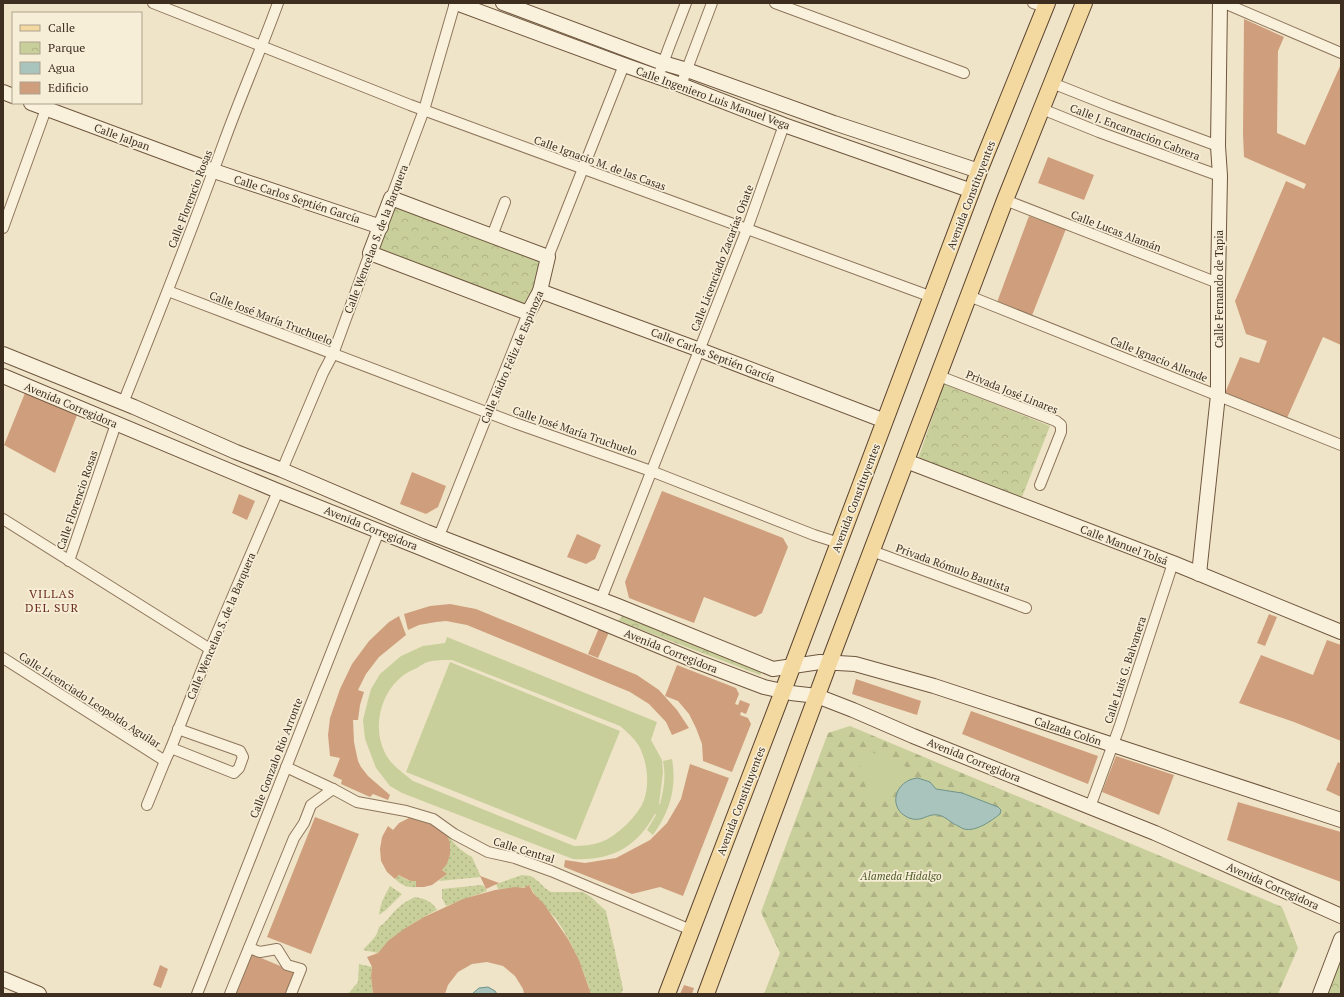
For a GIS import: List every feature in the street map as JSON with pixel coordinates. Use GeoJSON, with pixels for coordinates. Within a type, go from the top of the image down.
{"type":"FeatureCollection","features":[{"type":"Feature","properties":{"kind":"main road","name":"Calle Ingeniero Luis Manuel Vega"},"geometry":{"type":"LineString","coordinates":[[456,3],[681,85],[784,125],[972,191]]}},
{"type":"Feature","properties":{"kind":"main road","name":"Calle Ingeniero Luis Manuel Vega"},"geometry":{"type":"LineString","coordinates":[[502,3],[663,63],[979,171]]}},
{"type":"Feature","properties":{"kind":"main road"},"geometry":{"type":"LineString","coordinates":[[706,994],[829,663],[1005,200],[1084,3]]}},
{"type":"Feature","properties":{"kind":"main road","name":"Calle Fernando de Tapia"},"geometry":{"type":"LineString","coordinates":[[1199,574],[1218,395],[1220,176],[1218,146],[1220,3]]}},
{"type":"Feature","properties":{"kind":"main road","name":"Avenida Constituyentes"},"geometry":{"type":"LineString","coordinates":[[667,994],[1042,4]]}},
{"type":"Feature","properties":{"kind":"main road","name":"Calle Jalpan"},"geometry":{"type":"LineString","coordinates":[[34,104],[214,171]]}},
{"type":"Feature","properties":{"kind":"main road"},"geometry":{"type":"LineString","coordinates":[[850,148],[856,130]]}},
{"type":"Feature","properties":{"kind":"main road","name":"Calle Carlos Septién García"},"geometry":{"type":"LineString","coordinates":[[214,171],[381,227]]}},
{"type":"Feature","properties":{"kind":"main road"},"geometry":{"type":"LineString","coordinates":[[391,198],[548,257]]}},
{"type":"Feature","properties":{"kind":"main road","name":"Calle Wencelao S. de la Barquera"},"geometry":{"type":"LineString","coordinates":[[370,253],[391,198]]}},
{"type":"Feature","properties":{"kind":"main road"},"geometry":{"type":"LineString","coordinates":[[370,253],[528,313]]}},
{"type":"Feature","properties":{"kind":"main road","name":"Calle Isidro Féliz de Espinoza"},"geometry":{"type":"LineString","coordinates":[[528,313],[540,291],[548,257]]}},
{"type":"Feature","properties":{"kind":"main road","name":"Calle Carlos Septién García"},"geometry":{"type":"LineString","coordinates":[[540,291],[700,350],[885,421]]}},
{"type":"Feature","properties":{"kind":"main road","name":"Avenida Corregidora"},"geometry":{"type":"LineString","coordinates":[[3,354],[439,536],[600,599],[772,669],[792,666]]}},
{"type":"Feature","properties":{"kind":"main road","name":"Avenida Corregidora"},"geometry":{"type":"LineString","coordinates":[[3,376],[278,491],[764,688],[817,696],[853,710],[913,736],[1155,833],[1341,916]]}},
{"type":"Feature","properties":{"kind":"main road","name":"Calle Manuel Tolsá"},"geometry":{"type":"LineString","coordinates":[[906,460],[1199,574],[1341,632]]}},
{"type":"Feature","properties":{"kind":"main road","name":"Calzada Colón"},"geometry":{"type":"LineString","coordinates":[[792,666],[820,662],[855,664],[934,686],[1341,820]]}},
{"type":"Feature","properties":{"kind":"main road"},"geometry":{"type":"LineString","coordinates":[[1320,994],[1341,939]]}},
{"type":"Feature","properties":{"kind":"main road"},"geometry":{"type":"LineString","coordinates":[[3,979],[34,993]]}},
{"type":"Feature","properties":{"kind":"street","name":"Calle Ignacio M. de las Casas"},"geometry":{"type":"LineString","coordinates":[[153,3],[424,110],[932,297]]}},
{"type":"Feature","properties":{"kind":"street","name":"Calle Florencio Rosas"},"geometry":{"type":"LineString","coordinates":[[123,403],[168,291],[224,141],[263,46],[278,3]]}},
{"type":"Feature","properties":{"kind":"street","name":"Calle Wencelao S. de la Barquera"},"geometry":{"type":"LineString","coordinates":[[391,198],[424,110],[456,3]]}},
{"type":"Feature","properties":{"kind":"street"},"geometry":{"type":"LineString","coordinates":[[658,77],[686,3]]}},
{"type":"Feature","properties":{"kind":"street"},"geometry":{"type":"LineString","coordinates":[[681,85],[712,3]]}},
{"type":"Feature","properties":{"kind":"street"},"geometry":{"type":"LineString","coordinates":[[775,3],[964,73]]}},
{"type":"Feature","properties":{"kind":"street"},"geometry":{"type":"LineString","coordinates":[[1224,3],[1341,53]]}},
{"type":"Feature","properties":{"kind":"street","name":"Calle Isidro Féliz de Espinoza"},"geometry":{"type":"LineString","coordinates":[[548,257],[624,65]]}},
{"type":"Feature","properties":{"kind":"street","name":"Calle J. Encarnación Cabrera"},"geometry":{"type":"LineString","coordinates":[[1052,83],[1218,146]]}},
{"type":"Feature","properties":{"kind":"street"},"geometry":{"type":"LineString","coordinates":[[3,228],[46,109]]}},
{"type":"Feature","properties":{"kind":"street","name":"Calle J. Encarnación Cabrera"},"geometry":{"type":"LineString","coordinates":[[1042,109],[1099,132],[1220,176]]}},
{"type":"Feature","properties":{"kind":"street","name":"Calle Licenciado Zacarías Oñate"},"geometry":{"type":"LineString","coordinates":[[600,599],[747,229],[784,125]]}},
{"type":"Feature","properties":{"kind":"street","name":"Calle Lucas Alamán"},"geometry":{"type":"LineString","coordinates":[[1005,200],[1218,283]]}},
{"type":"Feature","properties":{"kind":"street"},"geometry":{"type":"LineString","coordinates":[[492,236],[505,202]]}},
{"type":"Feature","properties":{"kind":"street","name":"Calle Wencelao S. de la Barquera"},"geometry":{"type":"LineString","coordinates":[[282,470],[323,373],[333,354],[370,253]]}},
{"type":"Feature","properties":{"kind":"street","name":"Calle José María Truchuelo"},"geometry":{"type":"LineString","coordinates":[[168,291],[488,413],[651,471],[814,535],[839,543]]}},
{"type":"Feature","properties":{"kind":"street","name":"Calle Ignacio Allende"},"geometry":{"type":"LineString","coordinates":[[969,296],[1341,445]]}},
{"type":"Feature","properties":{"kind":"street","name":"Calle Isidro Féliz de Espinoza"},"geometry":{"type":"LineString","coordinates":[[439,536],[528,313]]}},
{"type":"Feature","properties":{"kind":"street","name":"Privada José Linares"},"geometry":{"type":"LineString","coordinates":[[939,376],[1056,421],[1061,425],[1061,432],[1040,485]]}},
{"type":"Feature","properties":{"kind":"street","name":"Calle Florencio Rosas"},"geometry":{"type":"LineString","coordinates":[[69,561],[116,424]]}},
{"type":"Feature","properties":{"kind":"street","name":"Calle Wencelao S. de la Barquera"},"geometry":{"type":"LineString","coordinates":[[147,805],[210,649],[278,491]]}},
{"type":"Feature","properties":{"kind":"street"},"geometry":{"type":"LineString","coordinates":[[3,519],[210,649]]}},
{"type":"Feature","properties":{"kind":"street","name":"Calle Gonzalo Río Arronte"},"geometry":{"type":"LineString","coordinates":[[197,994],[379,531]]}},
{"type":"Feature","properties":{"kind":"street","name":"Privada Rómulo Bautista"},"geometry":{"type":"LineString","coordinates":[[872,551],[1026,608]]}},
{"type":"Feature","properties":{"kind":"street","name":"Calle Luis G. Balvanera"},"geometry":{"type":"LineString","coordinates":[[1090,807],[1113,745],[1173,564]]}},
{"type":"Feature","properties":{"kind":"street","name":"Calle Licenciado Leopoldo Aguilar"},"geometry":{"type":"LineString","coordinates":[[3,658],[164,761]]}},
{"type":"Feature","properties":{"kind":"street"},"geometry":{"type":"LineString","coordinates":[[171,748],[234,773],[239,768],[243,757],[240,751],[178,729]]}},
{"type":"Feature","properties":{"kind":"street","name":"Calle Central"},"geometry":{"type":"LineString","coordinates":[[286,768],[333,789],[357,802],[406,811],[433,819],[454,834],[488,852],[515,858],[551,871],[691,930]]}},
{"type":"Feature","properties":{"kind":"street"},"geometry":{"type":"LineString","coordinates":[[230,994],[294,838],[304,823],[311,805],[333,789]]}},
{"type":"Feature","properties":{"kind":"street"},"geometry":{"type":"LineString","coordinates":[[249,948],[287,965],[301,969],[291,994]]}},
{"type":"Feature","properties":{"kind":"green space"},"geometry":{"type":"Polygon","coordinates":[[[394,204],[541,257],[532,290],[524,303],[515,302],[378,249],[394,204]]]}},
{"type":"Feature","properties":{"kind":"green space"},"geometry":{"type":"Polygon","coordinates":[[[944,384],[1050,426],[1022,497],[918,459],[944,384]]]}},
{"type":"Feature","properties":{"kind":"green space"},"geometry":{"type":"Polygon","coordinates":[[[623,615],[763,671],[760,675],[618,621],[623,615]]]}},
{"type":"Feature","properties":{"kind":"green space"},"geometry":{"type":"Polygon","coordinates":[[[447,637],[657,722],[651,740],[662,760],[663,773],[659,804],[664,782],[663,761],[672,759],[674,780],[668,808],[653,835],[647,830],[656,815],[655,814],[640,836],[621,850],[611,855],[599,858],[573,859],[402,793],[390,786],[376,768],[365,739],[363,720],[371,689],[380,674],[401,656],[423,646],[445,643],[447,637]],[[437,660],[427,662],[407,673],[392,686],[380,714],[379,734],[381,744],[390,761],[413,781],[574,846],[598,843],[614,835],[632,819],[644,800],[647,786],[646,765],[637,743],[620,726],[452,660],[437,660]]]}},
{"type":"Feature","properties":{"kind":"green space"},"geometry":{"type":"Polygon","coordinates":[[[450,662],[620,731],[576,840],[406,772],[450,662]]]}},
{"type":"Feature","properties":{"kind":"green space","name":"Alameda Hidalgo"},"geometry":{"type":"Polygon","coordinates":[[[850,726],[1282,907],[1298,948],[1278,994],[764,994],[780,953],[761,912],[828,733],[850,726]]]}},
{"type":"Feature","properties":{"kind":"green space"},"geometry":{"type":"Polygon","coordinates":[[[855,745],[916,771],[908,778],[892,781],[894,793],[883,803],[869,798],[855,745]]]}},
{"type":"Feature","properties":{"kind":"green space"},"geometry":{"type":"Polygon","coordinates":[[[446,833],[458,847],[472,857],[481,877],[439,881],[446,874],[442,870],[449,857],[449,843],[446,833]]]}},
{"type":"Feature","properties":{"kind":"green space"},"geometry":{"type":"Polygon","coordinates":[[[399,875],[407,880],[416,881],[416,887],[405,886],[400,883],[395,879],[399,875]]]}},
{"type":"Feature","properties":{"kind":"green space"},"geometry":{"type":"Polygon","coordinates":[[[522,875],[531,876],[551,892],[583,892],[591,897],[606,911],[623,989],[621,994],[591,994],[581,965],[567,937],[556,919],[538,899],[530,886],[498,889],[496,884],[522,875]]]}},
{"type":"Feature","properties":{"kind":"green space"},"geometry":{"type":"Polygon","coordinates":[[[481,885],[484,886],[487,891],[446,906],[442,898],[442,889],[481,885]]]}},
{"type":"Feature","properties":{"kind":"green space"},"geometry":{"type":"Polygon","coordinates":[[[390,886],[402,894],[379,915],[382,903],[390,886]]]}},
{"type":"Feature","properties":{"kind":"green space"},"geometry":{"type":"Polygon","coordinates":[[[415,897],[428,901],[433,904],[437,910],[406,929],[391,940],[378,953],[363,950],[375,936],[379,927],[400,906],[415,897]]]}},
{"type":"Feature","properties":{"kind":"green space"},"geometry":{"type":"Polygon","coordinates":[[[1341,958],[1341,994],[1326,994],[1341,958]]]}},
{"type":"Feature","properties":{"kind":"green space"},"geometry":{"type":"Polygon","coordinates":[[[359,964],[372,967],[371,976],[373,994],[348,994],[358,982],[359,964]]]}},
{"type":"Feature","properties":{"kind":"water"},"geometry":{"type":"Polygon","coordinates":[[[918,778],[930,782],[936,789],[962,793],[998,807],[1001,810],[1000,814],[983,825],[969,830],[963,829],[938,815],[931,815],[921,819],[909,818],[902,814],[898,808],[896,795],[903,784],[918,778]]]}},
{"type":"Feature","properties":{"kind":"water"},"geometry":{"type":"Polygon","coordinates":[[[488,987],[497,994],[472,994],[479,988],[488,987]]]}},
{"type":"Feature","properties":{"kind":"building"},"geometry":{"type":"Polygon","coordinates":[[[1244,19],[1284,37],[1278,51],[1277,133],[1305,145],[1341,64],[1341,345],[1323,337],[1287,418],[1225,393],[1240,357],[1259,363],[1267,341],[1246,334],[1235,301],[1286,181],[1304,189],[1306,184],[1244,157],[1244,19]]]}},
{"type":"Feature","properties":{"kind":"building"},"geometry":{"type":"Polygon","coordinates":[[[1048,157],[1094,175],[1084,200],[1038,183],[1048,157]]]}},
{"type":"Feature","properties":{"kind":"building"},"geometry":{"type":"Polygon","coordinates":[[[1029,216],[1066,229],[1031,318],[996,305],[1029,216]]]}},
{"type":"Feature","properties":{"kind":"building"},"geometry":{"type":"Polygon","coordinates":[[[27,388],[79,410],[55,473],[4,445],[27,388]]]}},
{"type":"Feature","properties":{"kind":"building"},"geometry":{"type":"Polygon","coordinates":[[[412,472],[446,486],[438,507],[426,514],[400,504],[412,472]]]}},
{"type":"Feature","properties":{"kind":"building"},"geometry":{"type":"Polygon","coordinates":[[[662,491],[783,538],[788,547],[762,613],[755,617],[704,597],[694,623],[629,598],[625,582],[662,491]]]}},
{"type":"Feature","properties":{"kind":"building"},"geometry":{"type":"Polygon","coordinates":[[[239,494],[255,501],[247,520],[232,513],[239,494]]]}},
{"type":"Feature","properties":{"kind":"building"},"geometry":{"type":"Polygon","coordinates":[[[577,534],[601,545],[595,559],[586,564],[567,557],[577,534]]]}},
{"type":"Feature","properties":{"kind":"building"},"geometry":{"type":"Polygon","coordinates":[[[450,604],[476,609],[637,675],[659,690],[677,710],[689,728],[672,735],[666,722],[649,704],[630,692],[467,625],[446,621],[419,625],[408,630],[404,614],[430,606],[450,604]]]}},
{"type":"Feature","properties":{"kind":"building"},"geometry":{"type":"Polygon","coordinates":[[[1269,614],[1277,617],[1265,646],[1257,643],[1269,614]]]}},
{"type":"Feature","properties":{"kind":"building"},"geometry":{"type":"Polygon","coordinates":[[[399,616],[406,635],[379,657],[366,674],[358,690],[364,692],[358,720],[353,720],[354,742],[358,761],[368,776],[390,795],[388,800],[373,794],[370,797],[341,784],[342,780],[333,776],[340,758],[330,756],[328,735],[330,718],[340,689],[352,664],[369,641],[389,622],[399,616]]]}},
{"type":"Feature","properties":{"kind":"building"},"geometry":{"type":"Polygon","coordinates":[[[599,628],[609,632],[598,658],[588,654],[599,628]]]}},
{"type":"Feature","properties":{"kind":"building"},"geometry":{"type":"Polygon","coordinates":[[[1327,640],[1341,645],[1341,741],[1294,722],[1239,703],[1261,655],[1313,675],[1327,640]]]}},
{"type":"Feature","properties":{"kind":"building"},"geometry":{"type":"Polygon","coordinates":[[[677,665],[736,688],[739,694],[735,704],[738,705],[740,700],[750,704],[746,714],[741,712],[740,715],[748,718],[751,724],[732,772],[703,761],[702,744],[689,714],[678,701],[665,696],[677,665]]]}},
{"type":"Feature","properties":{"kind":"building"},"geometry":{"type":"Polygon","coordinates":[[[856,679],[921,701],[917,715],[852,694],[856,679]]]}},
{"type":"Feature","properties":{"kind":"building"},"geometry":{"type":"Polygon","coordinates":[[[971,711],[1098,756],[1088,784],[962,734],[971,711]]]}},
{"type":"Feature","properties":{"kind":"building"},"geometry":{"type":"Polygon","coordinates":[[[1116,756],[1174,775],[1159,815],[1102,792],[1116,756]]]}},
{"type":"Feature","properties":{"kind":"building"},"geometry":{"type":"Polygon","coordinates":[[[1338,762],[1341,764],[1341,797],[1326,790],[1338,762]]]}},
{"type":"Feature","properties":{"kind":"building"},"geometry":{"type":"Polygon","coordinates":[[[690,764],[729,778],[683,896],[660,887],[632,894],[564,867],[565,860],[585,863],[616,858],[650,840],[667,823],[681,799],[690,764]]]}},
{"type":"Feature","properties":{"kind":"building"},"geometry":{"type":"Polygon","coordinates":[[[1238,802],[1341,832],[1341,882],[1227,840],[1238,802]]]}},
{"type":"Feature","properties":{"kind":"building"},"geometry":{"type":"Polygon","coordinates":[[[315,817],[359,834],[311,954],[267,937],[315,817]]]}},
{"type":"Feature","properties":{"kind":"building"},"geometry":{"type":"Polygon","coordinates":[[[420,817],[440,825],[446,833],[450,843],[450,854],[447,864],[442,870],[447,874],[432,885],[416,887],[416,881],[411,881],[399,875],[395,879],[387,872],[381,861],[380,849],[382,837],[388,826],[393,830],[399,823],[409,818],[420,817]]]}},
{"type":"Feature","properties":{"kind":"building"},"geometry":{"type":"Polygon","coordinates":[[[480,876],[483,877],[499,883],[486,889],[480,876]]]}},
{"type":"Feature","properties":{"kind":"building"},"geometry":{"type":"Polygon","coordinates":[[[529,885],[533,893],[544,904],[568,939],[579,960],[591,994],[524,994],[523,989],[515,976],[503,966],[487,962],[472,964],[458,972],[448,985],[445,994],[373,994],[371,976],[372,967],[367,957],[378,953],[388,941],[404,929],[424,917],[463,899],[495,890],[515,887],[524,888],[529,885]]]}},
{"type":"Feature","properties":{"kind":"building"},"geometry":{"type":"Polygon","coordinates":[[[249,953],[297,973],[288,994],[232,994],[249,953]]]}},
{"type":"Feature","properties":{"kind":"building"},"geometry":{"type":"Polygon","coordinates":[[[160,965],[168,969],[161,988],[153,985],[160,965]]]}},
{"type":"Feature","properties":{"kind":"building"},"geometry":{"type":"Polygon","coordinates":[[[684,985],[694,988],[692,994],[680,994],[684,985]]]}},
{"type":"Feature","properties":{"kind":"district","name":"VILLAS DEL SUR"},"geometry":{"type":"Point","coordinates":[52,601]}}]}
